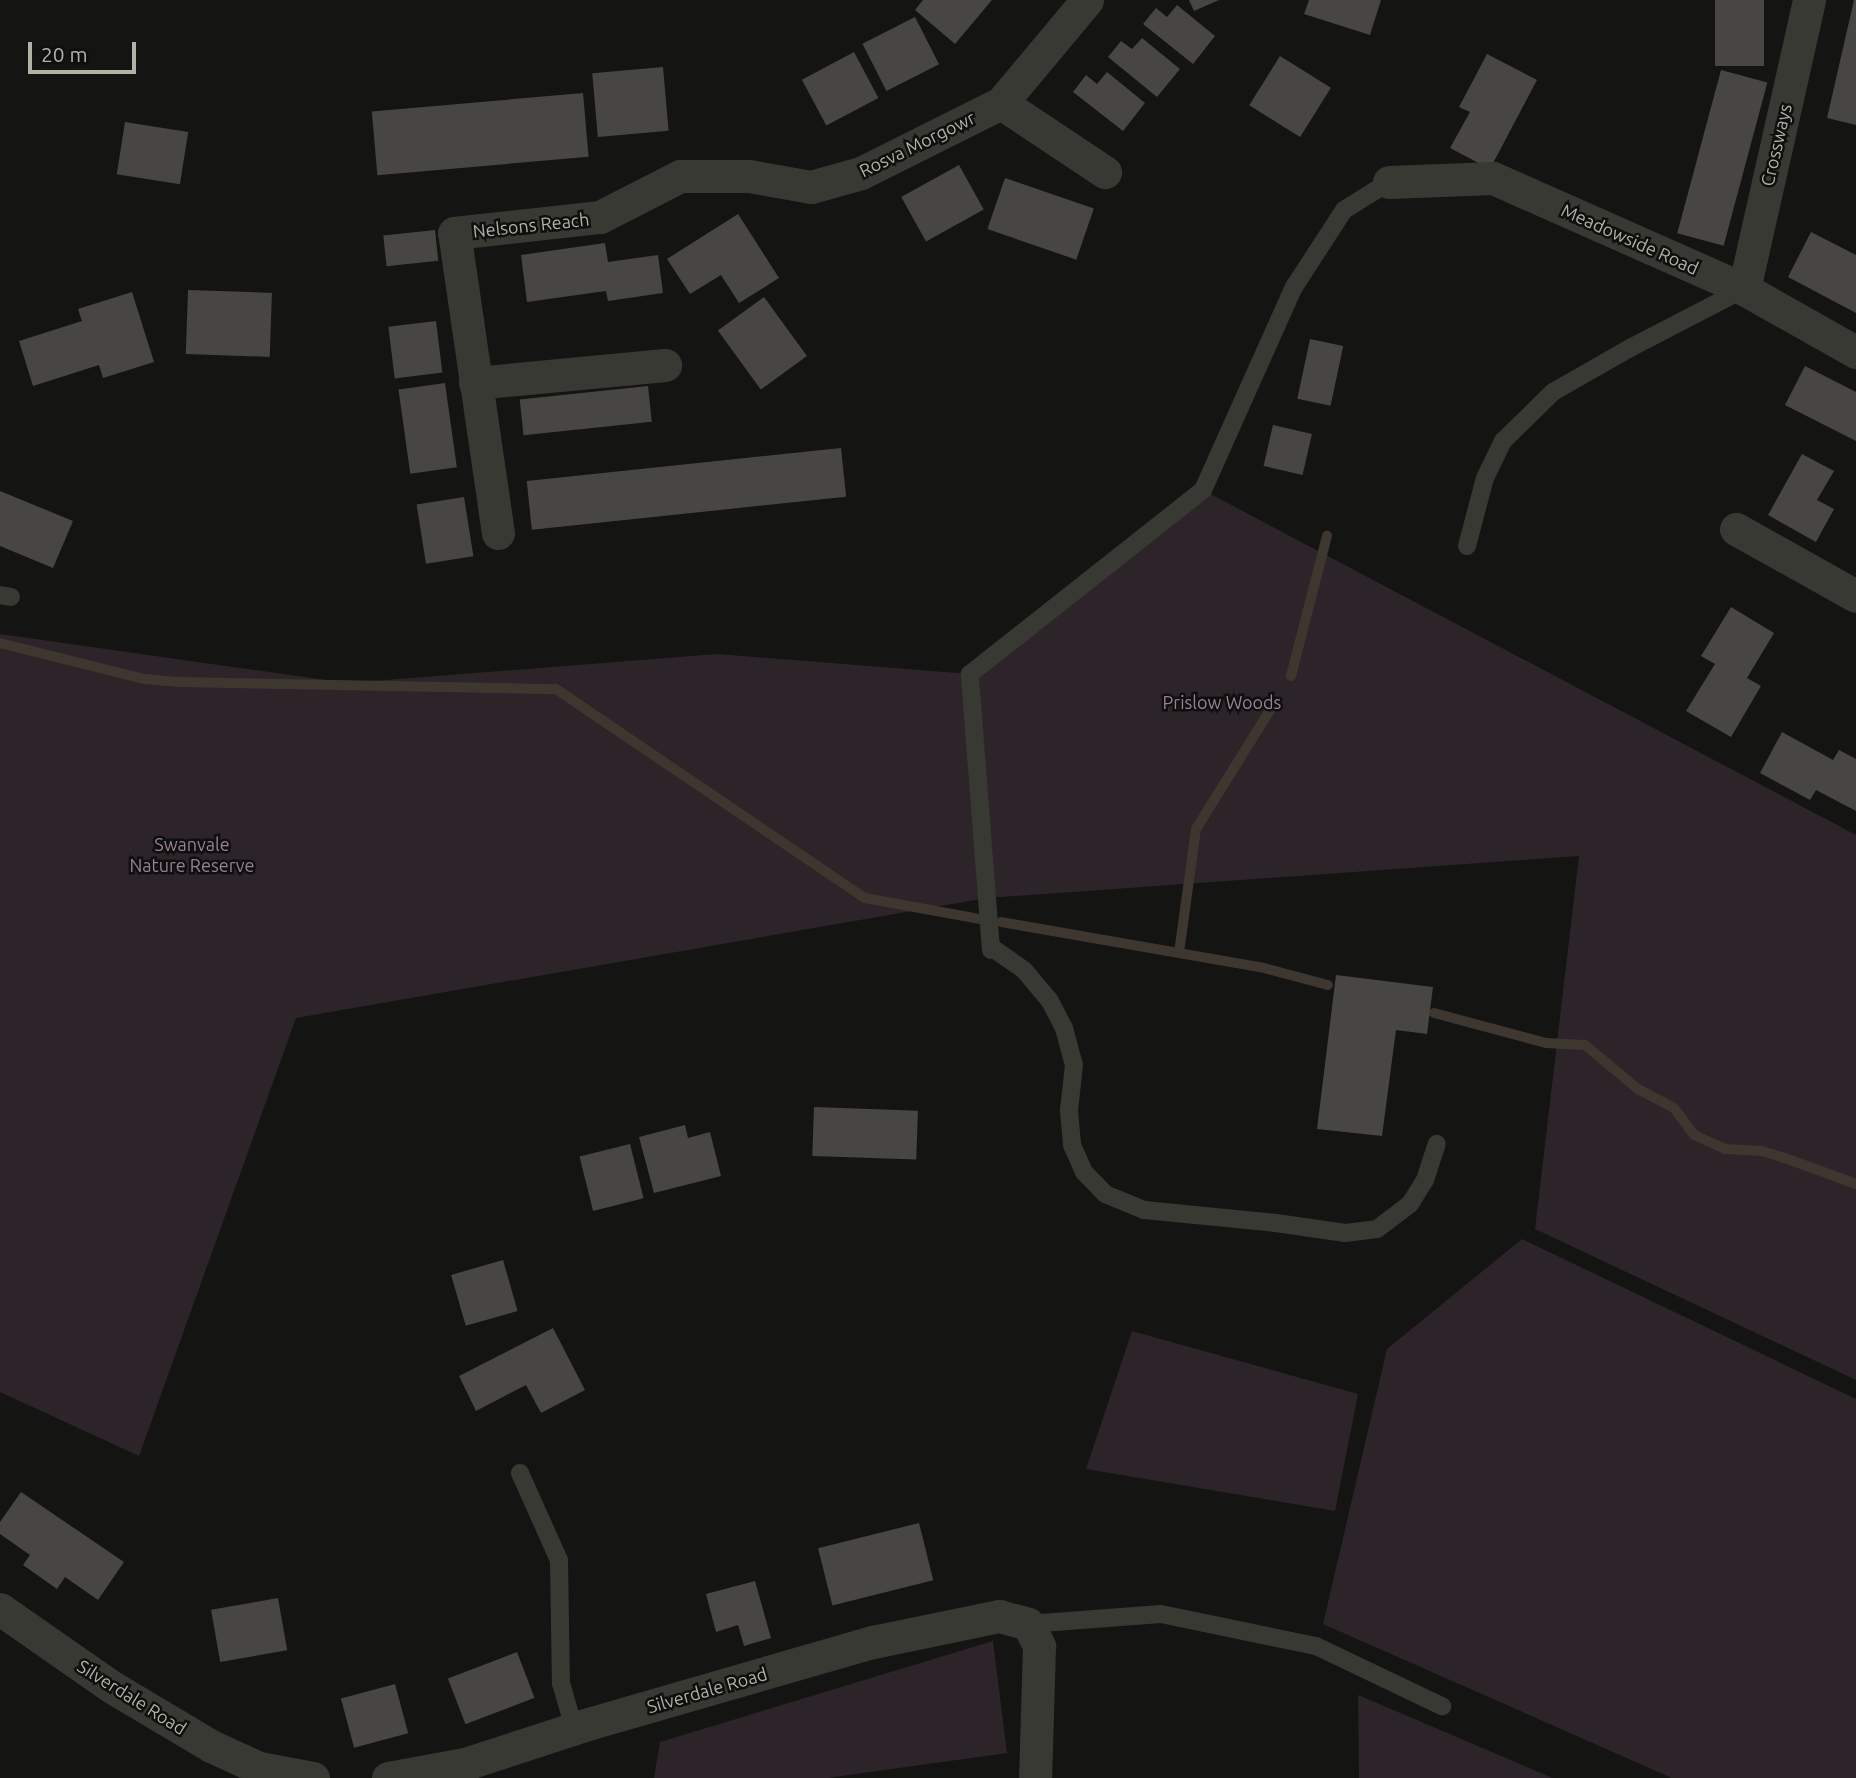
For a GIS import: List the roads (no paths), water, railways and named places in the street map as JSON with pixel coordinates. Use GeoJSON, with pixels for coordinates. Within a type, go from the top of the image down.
{"type":"FeatureCollection","features":[{"type":"Feature","properties":{"kind":"street","name":"Rosva Morgowr"},"geometry":{"type":"LineString","coordinates":[[749,176],[811,187],[861,173],[1001,103],[1087,0]]}},
{"type":"Feature","properties":{"kind":"street","name":"Crossways"},"geometry":{"type":"LineString","coordinates":[[1744,289],[1809,0]]}},
{"type":"Feature","properties":{"kind":"street"},"geometry":{"type":"LineString","coordinates":[[1001,103],[1105,172]]}},
{"type":"Feature","properties":{"kind":"street","name":"Nelsons Reach"},"geometry":{"type":"LineString","coordinates":[[498,533],[454,233],[600,217],[680,176],[749,176]]}},
{"type":"Feature","properties":{"kind":"street","name":"Meadowside Road"},"geometry":{"type":"LineString","coordinates":[[1389,182],[1493,178],[1744,289],[1856,352]]}},
{"type":"Feature","properties":{"kind":"street"},"geometry":{"type":"LineString","coordinates":[[475,383],[665,365]]}},
{"type":"Feature","properties":{"kind":"street"},"geometry":{"type":"LineString","coordinates":[[1737,529],[1856,596]]}},
{"type":"Feature","properties":{"kind":"street","name":"Silverdale Road"},"geometry":{"type":"LineString","coordinates":[[0,1609],[112,1687],[211,1746],[259,1768],[313,1778]]}},
{"type":"Feature","properties":{"kind":"street","name":"Silverdale Road"},"geometry":{"type":"LineString","coordinates":[[390,1778],[465,1764],[574,1728],[873,1642],[999,1616],[1028,1625]]}},
{"type":"Feature","properties":{"kind":"street"},"geometry":{"type":"LineString","coordinates":[[1028,1625],[1039,1646],[1035,1778]]}},
{"type":"Feature","properties":{"kind":"lane"},"geometry":{"type":"LineString","coordinates":[[1389,182],[1344,210],[1300,276],[1203,490],[970,674],[991,948],[1024,970],[1050,1001],[1064,1028],[1074,1065],[1069,1110],[1072,1145],[1084,1172],[1105,1194],[1144,1210],[1345,1233],[1377,1229],[1410,1204],[1425,1180],[1437,1144]]}},
{"type":"Feature","properties":{"kind":"lane"},"geometry":{"type":"LineString","coordinates":[[1467,546],[1485,478],[1503,441],[1553,392],[1632,346],[1744,289]]}},
{"type":"Feature","properties":{"kind":"lane"},"geometry":{"type":"LineString","coordinates":[[520,1473],[559,1560],[561,1683],[574,1728]]}},
{"type":"Feature","properties":{"kind":"lane"},"geometry":{"type":"LineString","coordinates":[[1028,1625],[1161,1614],[1316,1646],[1442,1706]]}},
{"type":"Feature","properties":{"kind":"waterway"},"geometry":{"type":"LineString","coordinates":[[1291,676],[1327,536]]}},
{"type":"Feature","properties":{"kind":"waterway"},"geometry":{"type":"LineString","coordinates":[[0,643],[144,679],[180,682],[556,689],[865,898],[979,919]]}},
{"type":"Feature","properties":{"kind":"waterway"},"geometry":{"type":"LineString","coordinates":[[1179,953],[1196,829],[1270,710]]}},
{"type":"Feature","properties":{"kind":"waterway"},"geometry":{"type":"LineString","coordinates":[[1001,922],[1264,968],[1328,985]]}},
{"type":"Feature","properties":{"kind":"waterway"},"geometry":{"type":"LineString","coordinates":[[1434,1013],[1546,1043],[1585,1045],[1638,1089],[1674,1108],[1694,1135],[1725,1149],[1762,1151],[1856,1184]]}},
{"type":"Feature","properties":{"kind":"park label","name":"Prislow Woods"},"geometry":{"type":"Point","coordinates":[1222,702]}},
{"type":"Feature","properties":{"kind":"park label","name":"Swanvale Nature Reserve"},"geometry":{"type":"Point","coordinates":[192,855]}}]}
